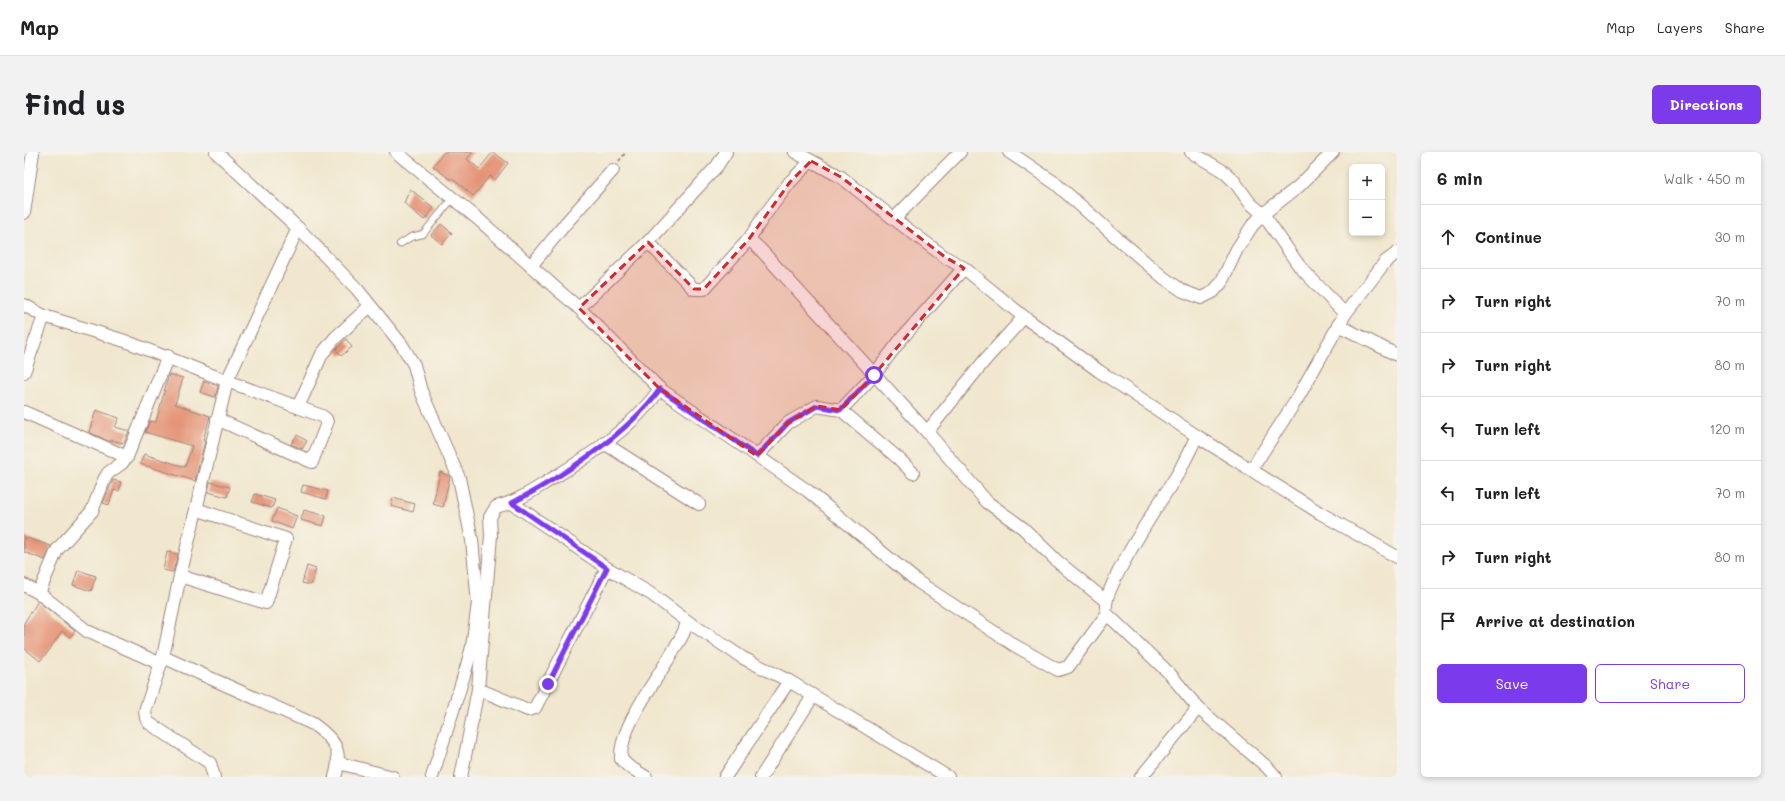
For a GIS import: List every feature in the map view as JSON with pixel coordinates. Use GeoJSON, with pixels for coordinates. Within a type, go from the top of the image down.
{"type":"FeatureCollection","features":[{"type":"Feature","properties":{"kind":"street"},"geometry":{"type":"LineString","coordinates":[[24,213],[33,152]]}},
{"type":"Feature","properties":{"kind":"street"},"geometry":{"type":"LineString","coordinates":[[216,152],[298,228],[357,290],[402,345],[414,365],[421,391],[459,478],[472,540],[478,603],[472,647],[466,672],[432,777]]}},
{"type":"Feature","properties":{"kind":"street"},"geometry":{"type":"LineString","coordinates":[[396,152],[453,198],[579,308],[660,389],[808,491],[918,582],[1014,645],[1050,667],[1058,670],[1068,667],[1107,614],[1106,601],[1116,576],[1180,470],[1197,436]]}},
{"type":"Feature","properties":{"kind":"street"},"geometry":{"type":"LineString","coordinates":[[579,308],[648,242],[717,166],[726,152]]}},
{"type":"Feature","properties":{"kind":"street"},"geometry":{"type":"LineString","coordinates":[[796,152],[841,177],[945,257],[964,268],[1024,318],[1099,371],[1197,436],[1320,513],[1395,551]]}},
{"type":"Feature","properties":{"kind":"street"},"geometry":{"type":"LineString","coordinates":[[894,219],[960,152]]}},
{"type":"Feature","properties":{"kind":"street"},"geometry":{"type":"LineString","coordinates":[[1009,152],[1055,183],[1164,278],[1183,291],[1202,298],[1213,292],[1220,283],[1237,249],[1252,226],[1263,214],[1298,187],[1333,152]]}},
{"type":"Feature","properties":{"kind":"street"},"geometry":{"type":"LineString","coordinates":[[1191,152],[1223,172],[1234,181],[1250,203],[1263,214],[1300,267],[1345,314]]}},
{"type":"Feature","properties":{"kind":"street"},"geometry":{"type":"LineString","coordinates":[[648,242],[694,289],[704,289],[749,239],[764,216],[790,182],[811,161]]}},
{"type":"Feature","properties":{"kind":"street"},"geometry":{"type":"LineString","coordinates":[[531,266],[566,223],[613,170]]}},
{"type":"Feature","properties":{"kind":"street"},"geometry":{"type":"LineString","coordinates":[[214,777],[210,764],[149,723],[145,712],[162,661],[180,576],[227,381],[298,228]]}},
{"type":"Feature","properties":{"kind":"street"},"geometry":{"type":"LineString","coordinates":[[749,239],[760,249],[927,432],[987,502],[1023,528],[1058,562],[1106,601]]}},
{"type":"Feature","properties":{"kind":"street"},"geometry":{"type":"LineString","coordinates":[[1251,470],[1297,399],[1345,314],[1385,262],[1397,253]]}},
{"type":"Feature","properties":{"kind":"street"},"geometry":{"type":"LineString","coordinates":[[840,410],[874,375],[902,338],[964,268]]}},
{"type":"Feature","properties":{"kind":"street"},"geometry":{"type":"LineString","coordinates":[[24,305],[44,316],[126,341],[168,356],[227,381],[298,407],[326,419],[327,423],[312,462],[217,419]]}},
{"type":"Feature","properties":{"kind":"street"},"geometry":{"type":"LineString","coordinates":[[298,407],[322,354],[335,338],[370,306]]}},
{"type":"Feature","properties":{"kind":"street"},"geometry":{"type":"LineString","coordinates":[[24,372],[44,316]]}},
{"type":"Feature","properties":{"kind":"street"},"geometry":{"type":"LineString","coordinates":[[927,432],[985,360],[1024,318]]}},
{"type":"Feature","properties":{"kind":"street"},"geometry":{"type":"LineString","coordinates":[[1338,325],[1397,355]]}},
{"type":"Feature","properties":{"kind":"street"},"geometry":{"type":"LineString","coordinates":[[39,593],[58,550],[92,511],[108,473],[122,463],[127,457],[168,356]]}},
{"type":"Feature","properties":{"kind":"street"},"geometry":{"type":"LineString","coordinates":[[461,777],[478,689],[491,536],[490,517],[496,507],[512,503],[578,464],[631,421],[660,389]]}},
{"type":"Feature","properties":{"kind":"street"},"geometry":{"type":"LineString","coordinates":[[757,456],[788,423],[817,406],[840,410],[899,459],[913,473]]}},
{"type":"Feature","properties":{"kind":"street"},"geometry":{"type":"LineString","coordinates":[[24,412],[127,457]]}},
{"type":"Feature","properties":{"kind":"street"},"geometry":{"type":"LineString","coordinates":[[604,443],[699,504]]}},
{"type":"Feature","properties":{"kind":"street"},"geometry":{"type":"LineString","coordinates":[[512,503],[607,568],[651,594],[687,621],[744,658],[789,681],[948,777]]}},
{"type":"Feature","properties":{"kind":"street"},"geometry":{"type":"LineString","coordinates":[[180,576],[266,603],[286,539],[196,509]]}},
{"type":"Feature","properties":{"kind":"street"},"geometry":{"type":"LineString","coordinates":[[478,689],[528,710],[535,708],[607,568]]}},
{"type":"Feature","properties":{"kind":"street"},"geometry":{"type":"LineString","coordinates":[[24,586],[39,593],[87,630],[313,724],[329,736],[338,752],[339,763],[335,777]]}},
{"type":"Feature","properties":{"kind":"street"},"geometry":{"type":"LineString","coordinates":[[1107,614],[1170,674],[1198,708],[1267,767],[1276,777]]}},
{"type":"Feature","properties":{"kind":"street"},"geometry":{"type":"LineString","coordinates":[[646,777],[628,766],[621,759],[620,751],[627,727],[667,664],[686,628],[687,621]]}},
{"type":"Feature","properties":{"kind":"street"},"geometry":{"type":"LineString","coordinates":[[725,777],[789,681]]}},
{"type":"Feature","properties":{"kind":"street"},"geometry":{"type":"LineString","coordinates":[[761,777],[813,696]]}},
{"type":"Feature","properties":{"kind":"street"},"geometry":{"type":"LineString","coordinates":[[1141,777],[1198,708]]}},
{"type":"Feature","properties":{"kind":"street"},"geometry":{"type":"LineString","coordinates":[[339,763],[393,777]]}},
{"type":"Feature","properties":{"kind":"lane"},"geometry":{"type":"LineString","coordinates":[[400,244],[411,237],[423,234],[453,198]]}},
{"type":"Feature","properties":{"kind":"highlighted area"},"geometry":{"type":"Polygon","coordinates":[[[811,161],[841,177],[945,257],[964,268],[874,375],[841,410],[817,406],[788,423],[757,456],[660,389],[579,308],[648,242],[694,289],[704,289],[749,239],[790,182],[811,161]]]}},
{"type":"Feature","properties":{"kind":"building"},"geometry":{"type":"Polygon","coordinates":[[[444,152],[473,152],[467,159],[479,169],[493,152],[508,163],[495,180],[490,176],[473,196],[452,178],[451,180],[433,166],[444,152]]]}},
{"type":"Feature","properties":{"kind":"building"},"geometry":{"type":"Polygon","coordinates":[[[410,189],[434,208],[424,220],[404,203],[410,189]]]}},
{"type":"Feature","properties":{"kind":"building"},"geometry":{"type":"Polygon","coordinates":[[[441,224],[452,233],[442,244],[431,235],[441,224]]]}},
{"type":"Feature","properties":{"kind":"building"},"geometry":{"type":"Polygon","coordinates":[[[346,339],[352,347],[341,356],[336,349],[346,339]]]}},
{"type":"Feature","properties":{"kind":"building"},"geometry":{"type":"Polygon","coordinates":[[[169,374],[183,378],[175,404],[210,416],[203,440],[205,441],[195,481],[140,464],[144,454],[185,467],[192,446],[145,432],[150,421],[156,422],[169,374]]]}},
{"type":"Feature","properties":{"kind":"building"},"geometry":{"type":"Polygon","coordinates":[[[204,381],[218,386],[215,397],[200,392],[204,381]]]}},
{"type":"Feature","properties":{"kind":"building"},"geometry":{"type":"Polygon","coordinates":[[[96,410],[119,418],[115,427],[129,431],[124,443],[111,440],[110,442],[89,432],[96,410]]]}},
{"type":"Feature","properties":{"kind":"building"},"geometry":{"type":"Polygon","coordinates":[[[297,435],[307,441],[302,449],[291,444],[297,435]]]}},
{"type":"Feature","properties":{"kind":"building"},"geometry":{"type":"Polygon","coordinates":[[[440,472],[450,476],[443,507],[433,504],[440,472]]]}},
{"type":"Feature","properties":{"kind":"building"},"geometry":{"type":"Polygon","coordinates":[[[113,480],[121,482],[119,491],[114,490],[109,505],[103,503],[113,480]]]}},
{"type":"Feature","properties":{"kind":"building"},"geometry":{"type":"Polygon","coordinates":[[[210,482],[230,487],[227,497],[208,492],[210,482]]]}},
{"type":"Feature","properties":{"kind":"building"},"geometry":{"type":"Polygon","coordinates":[[[303,485],[328,491],[326,499],[301,492],[303,485]]]}},
{"type":"Feature","properties":{"kind":"building"},"geometry":{"type":"Polygon","coordinates":[[[255,494],[275,500],[272,508],[252,502],[255,494]]]}},
{"type":"Feature","properties":{"kind":"building"},"geometry":{"type":"Polygon","coordinates":[[[393,498],[415,504],[413,512],[391,506],[393,498]]]}},
{"type":"Feature","properties":{"kind":"building"},"geometry":{"type":"Polygon","coordinates":[[[277,508],[297,516],[292,529],[272,521],[277,508]]]}},
{"type":"Feature","properties":{"kind":"building"},"geometry":{"type":"Polygon","coordinates":[[[304,510],[326,516],[323,526],[301,520],[304,510]]]}},
{"type":"Feature","properties":{"kind":"building"},"geometry":{"type":"Polygon","coordinates":[[[24,537],[51,546],[45,560],[24,552],[24,537]]]}},
{"type":"Feature","properties":{"kind":"building"},"geometry":{"type":"Polygon","coordinates":[[[167,552],[178,554],[173,572],[163,570],[167,552]]]}},
{"type":"Feature","properties":{"kind":"building"},"geometry":{"type":"Polygon","coordinates":[[[307,566],[316,569],[311,585],[302,583],[307,566]]]}},
{"type":"Feature","properties":{"kind":"building"},"geometry":{"type":"Polygon","coordinates":[[[78,570],[96,576],[91,591],[73,585],[78,570]]]}},
{"type":"Feature","properties":{"kind":"building"},"geometry":{"type":"Polygon","coordinates":[[[38,601],[75,631],[70,637],[62,631],[40,661],[24,648],[24,623],[38,601]]]}},
{"type":"Feature","properties":{"kind":"route"},"geometry":{"type":"LineString","coordinates":[[548,684],[607,568],[512,503],[578,464],[631,421],[660,389],[757,456],[788,423],[817,406],[840,410],[874,375]]}}]}
